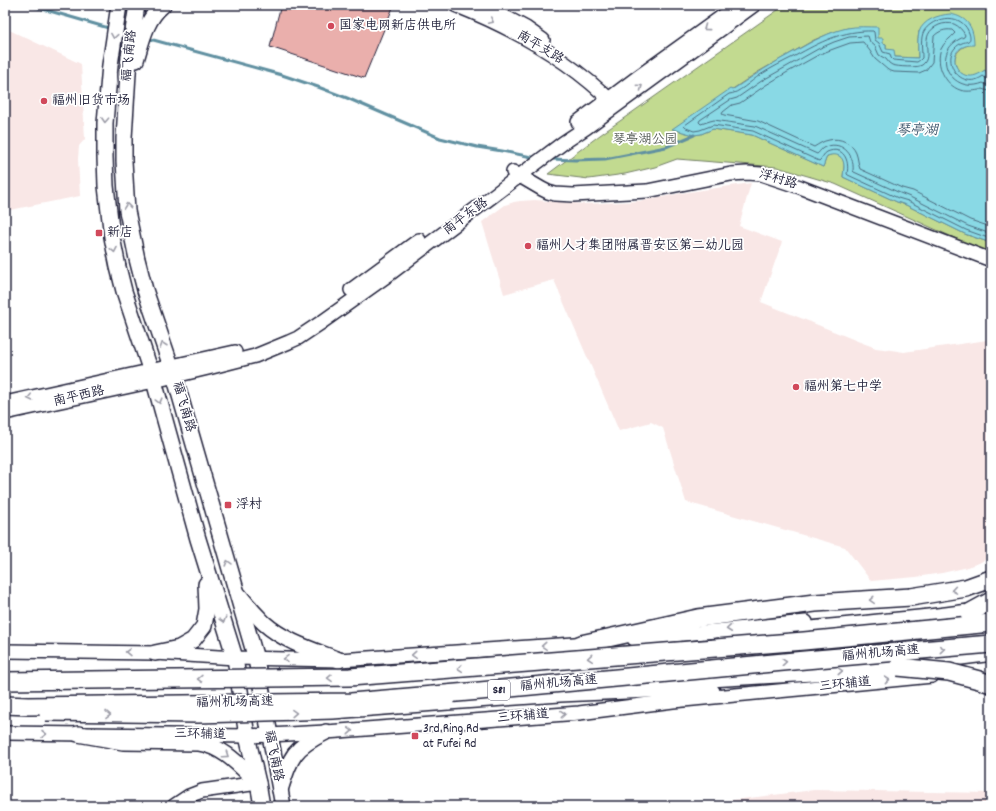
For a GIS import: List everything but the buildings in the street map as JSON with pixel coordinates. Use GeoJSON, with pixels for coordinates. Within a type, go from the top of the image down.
{"type":"FeatureCollection","features":[{"type":"Feature","properties":{"kind":"highway"},"geometry":{"type":"LineString","coordinates":[[582,644],[698,618],[815,603],[911,597],[966,588],[991,579]]}},
{"type":"Feature","properties":{"kind":"highway"},"geometry":{"type":"LineString","coordinates":[[621,656],[759,635],[969,613],[991,603]]}},
{"type":"Feature","properties":{"kind":"highway","name":"福州机场高速"},"geometry":{"type":"LineString","coordinates":[[5,681],[350,677],[796,642],[991,623]]}},
{"type":"Feature","properties":{"kind":"highway","name":"福州机场高速"},"geometry":{"type":"LineString","coordinates":[[8,711],[28,706],[351,702],[480,692],[991,644]]}},
{"type":"Feature","properties":{"kind":"highway"},"geometry":{"type":"LineString","coordinates":[[480,692],[898,667],[949,672],[991,684]]}},
{"type":"Feature","properties":{"kind":"main road"},"geometry":{"type":"LineString","coordinates":[[132,59],[151,18],[163,5]]}},
{"type":"Feature","properties":{"kind":"main road","name":"南平支路"},"geometry":{"type":"LineString","coordinates":[[455,5],[503,26],[529,40],[552,54],[615,100]]}},
{"type":"Feature","properties":{"kind":"main road","name":"南平支路"},"geometry":{"type":"LineString","coordinates":[[483,5],[526,28],[585,68],[615,100]]}},
{"type":"Feature","properties":{"kind":"main road","name":"南平东路"},"geometry":{"type":"LineString","coordinates":[[152,376],[255,356],[278,348],[298,338],[388,275],[520,170],[559,141],[588,127],[615,100],[738,5]]}},
{"type":"Feature","properties":{"kind":"main road","name":"南平东路"},"geometry":{"type":"LineString","coordinates":[[615,100],[754,5]]}},
{"type":"Feature","properties":{"kind":"main road","name":"福飞南路"},"geometry":{"type":"LineString","coordinates":[[136,11],[132,59],[126,92],[124,138],[124,161],[128,211],[137,259],[145,290],[172,371],[256,658],[282,806]]}},
{"type":"Feature","properties":{"kind":"main road","name":"福飞南路"},"geometry":{"type":"LineString","coordinates":[[118,12],[111,54],[105,123],[105,158],[108,210],[112,236],[124,290],[152,376],[198,539],[235,658],[247,736],[262,806]]}},
{"type":"Feature","properties":{"kind":"main road","name":"浮村路"},"geometry":{"type":"LineString","coordinates":[[520,170],[548,192],[573,195],[647,191],[731,174],[762,174],[991,260]]}},
{"type":"Feature","properties":{"kind":"main road","name":"南平西路"},"geometry":{"type":"LineString","coordinates":[[5,403],[152,376]]}},
{"type":"Feature","properties":{"kind":"main road","name":"南平西路"},"geometry":{"type":"LineString","coordinates":[[5,413],[152,376]]}},
{"type":"Feature","properties":{"kind":"main road"},"geometry":{"type":"LineString","coordinates":[[155,653],[179,648],[193,640],[204,626],[207,609],[206,585],[198,539]]}},
{"type":"Feature","properties":{"kind":"main road"},"geometry":{"type":"LineString","coordinates":[[236,592],[253,612],[266,624],[283,636],[301,646],[339,660]]}},
{"type":"Feature","properties":{"kind":"main road"},"geometry":{"type":"LineString","coordinates":[[5,651],[155,653],[235,658],[339,660],[582,644],[991,603]]}},
{"type":"Feature","properties":{"kind":"main road","name":"三环辅道"},"geometry":{"type":"LineString","coordinates":[[5,734],[247,736],[326,732],[579,713],[673,701],[991,669]]}},
{"type":"Feature","properties":{"kind":"main road"},"geometry":{"type":"LineString","coordinates":[[8,711],[198,716],[333,712],[552,696],[693,689],[741,694]]}},
{"type":"Feature","properties":{"kind":"main road"},"geometry":{"type":"LineString","coordinates":[[280,791],[291,759],[297,750],[312,739],[326,732]]}},
{"type":"Feature","properties":{"kind":"main road"},"geometry":{"type":"LineString","coordinates":[[78,734],[123,742],[207,744],[228,756],[258,783]]}},
{"type":"Feature","properties":{"kind":"main road"},"geometry":{"type":"LineString","coordinates":[[174,806],[189,796],[202,791],[258,783]]}},
{"type":"Feature","properties":{"kind":"shaded area","name":"福州旧货市场"},"geometry":{"type":"Polygon","coordinates":[[[5,28],[81,64],[85,139],[79,146],[78,159],[80,196],[5,211],[5,28]]]}},
{"type":"Feature","properties":{"kind":"shaded area","name":"福州第七中学"},"geometry":{"type":"Polygon","coordinates":[[[751,183],[739,226],[782,242],[761,302],[876,348],[904,352],[991,339],[991,556],[979,563],[942,573],[871,581],[845,547],[686,502],[663,428],[651,422],[619,431],[554,280],[504,294],[482,222],[505,205],[520,201],[535,200],[584,204],[639,201],[751,183]]]}},
{"type":"Feature","properties":{"kind":"shaded area"},"geometry":{"type":"Polygon","coordinates":[[[814,790],[991,793],[991,806],[685,806],[814,790]]]}},
{"type":"Feature","properties":{"kind":"green space","name":"琴亭湖公园"},"geometry":{"type":"Polygon","coordinates":[[[785,5],[991,5],[991,78],[985,70],[977,76],[969,77],[959,71],[956,66],[956,54],[960,49],[968,45],[919,31],[918,58],[895,57],[886,49],[886,44],[883,44],[878,38],[848,28],[814,40],[758,72],[673,129],[694,135],[713,129],[752,135],[823,167],[827,156],[836,154],[842,158],[844,163],[843,177],[906,205],[967,235],[991,243],[991,253],[835,184],[777,167],[677,159],[655,167],[625,174],[589,179],[548,174],[600,135],[785,5]]]}},
{"type":"Feature","properties":{"kind":"water","name":"琴亭湖"},"geometry":{"type":"Polygon","coordinates":[[[950,14],[956,15],[969,24],[974,39],[974,45],[964,46],[958,50],[955,56],[955,63],[958,69],[962,74],[968,76],[979,74],[985,70],[991,78],[991,243],[965,234],[906,205],[843,177],[844,163],[839,156],[827,156],[823,167],[752,135],[713,129],[694,135],[672,129],[730,89],[732,90],[780,59],[827,34],[847,28],[878,27],[878,38],[883,38],[883,43],[886,44],[886,49],[894,50],[895,57],[918,58],[918,39],[921,28],[927,21],[950,14]]]}},
{"type":"Feature","properties":{"kind":"waterway"},"geometry":{"type":"LineString","coordinates":[[29,5],[112,29]]}},
{"type":"Feature","properties":{"kind":"waterway"},"geometry":{"type":"LineString","coordinates":[[146,38],[282,75],[318,87],[440,138],[477,147],[537,158]]}},
{"type":"Feature","properties":{"kind":"waterway"},"geometry":{"type":"LineString","coordinates":[[551,159],[605,159],[666,147],[694,135]]}},
{"type":"Feature","properties":{"kind":"railway"},"geometry":{"type":"LineString","coordinates":[[840,806],[921,806]]}},
{"type":"Feature","properties":{"kind":"place","name":"国家电网新店供电所"},"geometry":{"type":"Point","coordinates":[331,26]}},
{"type":"Feature","properties":{"kind":"place","name":"福州旧货市场"},"geometry":{"type":"Point","coordinates":[44,101]}},
{"type":"Feature","properties":{"kind":"place","name":"新店"},"geometry":{"type":"Point","coordinates":[99,233]}},
{"type":"Feature","properties":{"kind":"place","name":"福州人才集团附属晋安区第二幼儿园"},"geometry":{"type":"Point","coordinates":[528,246]}},
{"type":"Feature","properties":{"kind":"place","name":"福州第七中学"},"geometry":{"type":"Point","coordinates":[796,387]}},
{"type":"Feature","properties":{"kind":"place","name":"浮村"},"geometry":{"type":"Point","coordinates":[228,505]}},
{"type":"Feature","properties":{"kind":"place","name":"3rd Ring Rd at Fufei Rd"},"geometry":{"type":"Point","coordinates":[415,736]}}]}
